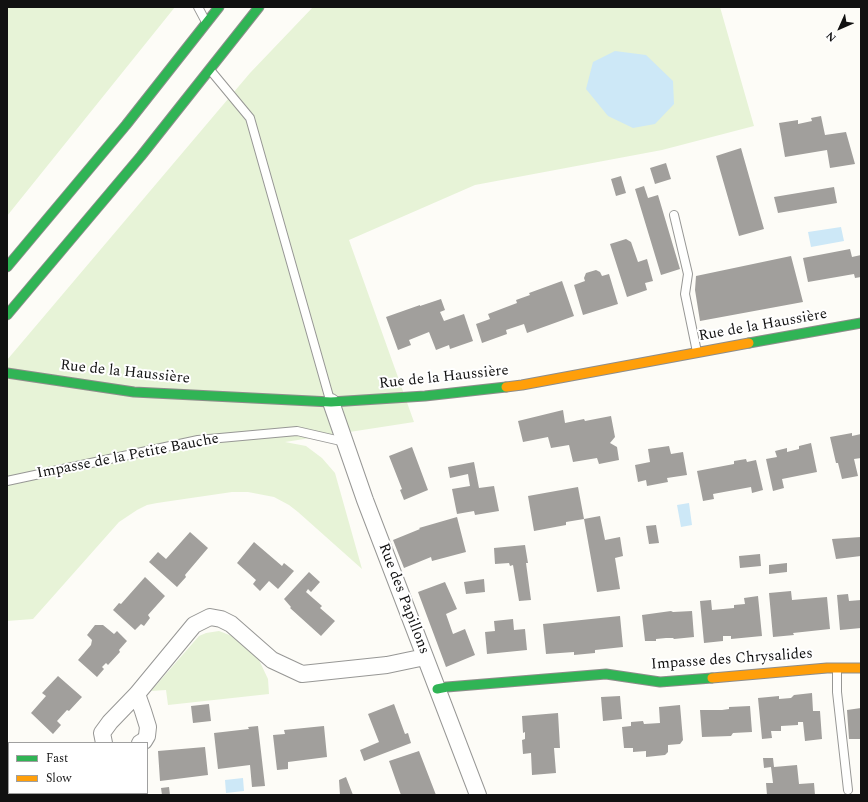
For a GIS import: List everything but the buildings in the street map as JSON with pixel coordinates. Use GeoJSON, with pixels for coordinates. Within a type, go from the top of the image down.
{"type":"FeatureCollection","features":[{"type":"Feature","properties":{"kind":"main road"},"geometry":{"type":"LineString","coordinates":[[7,267],[126,124],[219,7]]}},
{"type":"Feature","properties":{"kind":"main road"},"geometry":{"type":"LineString","coordinates":[[7,315],[141,156],[259,7]]}},
{"type":"Feature","properties":{"kind":"main road","name":"Rue de la Haussière"},"geometry":{"type":"LineString","coordinates":[[7,373],[134,392],[331,402],[425,396],[522,384],[861,323]]}},
{"type":"Feature","properties":{"kind":"main road","name":"Impasse des Chrysalides"},"geometry":{"type":"LineString","coordinates":[[438,689],[453,686],[606,674],[660,682],[837,668],[861,668]]}},
{"type":"Feature","properties":{"kind":"street","name":"Rue des Papillons"},"geometry":{"type":"LineString","coordinates":[[331,402],[425,657],[478,795]]}},
{"type":"Feature","properties":{"kind":"street"},"geometry":{"type":"LineString","coordinates":[[104,742],[102,733],[110,722],[137,694],[144,683],[194,625],[210,617],[221,619],[231,624],[272,660],[302,674],[387,665],[425,657]]}},
{"type":"Feature","properties":{"kind":"street"},"geometry":{"type":"LineString","coordinates":[[137,694],[144,711],[148,728],[147,736],[142,742]]}},
{"type":"Feature","properties":{"kind":"lane"},"geometry":{"type":"LineString","coordinates":[[198,7],[206,23]]}},
{"type":"Feature","properties":{"kind":"lane"},"geometry":{"type":"LineString","coordinates":[[210,70],[250,118],[331,402]]}},
{"type":"Feature","properties":{"kind":"lane"},"geometry":{"type":"LineString","coordinates":[[674,215],[688,274],[685,294],[697,353]]}},
{"type":"Feature","properties":{"kind":"lane","name":"Impasse de la Petite Bauche"},"geometry":{"type":"LineString","coordinates":[[7,480],[198,440],[297,430],[345,442]]}},
{"type":"Feature","properties":{"kind":"lane"},"geometry":{"type":"LineString","coordinates":[[837,668],[837,692],[848,790]]}},
{"type":"Feature","properties":{"kind":"green space"},"geometry":{"type":"Polygon","coordinates":[[[7,7],[175,7],[7,216],[7,7]]]}},
{"type":"Feature","properties":{"kind":"green space"},"geometry":{"type":"Polygon","coordinates":[[[313,7],[720,7],[754,126],[662,150],[475,185],[349,240],[414,422],[285,442],[306,446],[322,458],[335,473],[362,569],[289,505],[274,497],[248,492],[232,492],[157,503],[147,505],[137,510],[119,522],[33,619],[7,621],[7,360],[250,73],[313,7]]]}},
{"type":"Feature","properties":{"kind":"green space"},"geometry":{"type":"Polygon","coordinates":[[[219,631],[232,636],[259,660],[268,679],[269,694],[168,705],[166,690],[151,691],[199,636],[206,633],[219,631]]]}},
{"type":"Feature","properties":{"kind":"water"},"geometry":{"type":"Polygon","coordinates":[[[615,51],[646,55],[673,81],[674,104],[655,124],[633,128],[608,116],[586,89],[593,62],[615,51]]]}},
{"type":"Feature","properties":{"kind":"water"},"geometry":{"type":"Polygon","coordinates":[[[841,227],[844,241],[811,247],[808,232],[841,227]]]}},
{"type":"Feature","properties":{"kind":"water"},"geometry":{"type":"Polygon","coordinates":[[[689,503],[692,525],[681,527],[677,505],[689,503]]]}},
{"type":"Feature","properties":{"kind":"water"},"geometry":{"type":"Polygon","coordinates":[[[243,778],[244,791],[226,793],[225,780],[243,778]]]}},
{"type":"Feature","properties":{"kind":"traffic: fast"},"geometry":{"type":"LineString","coordinates":[[7,267],[126,125],[219,7]]}},
{"type":"Feature","properties":{"kind":"traffic: fast"},"geometry":{"type":"LineString","coordinates":[[7,315],[141,156],[259,7]]}},
{"type":"Feature","properties":{"kind":"traffic: fast"},"geometry":{"type":"LineString","coordinates":[[749,343],[861,323]]}},
{"type":"Feature","properties":{"kind":"traffic: fast"},"geometry":{"type":"LineString","coordinates":[[7,373],[134,392],[331,402],[425,396],[506,387]]}},
{"type":"Feature","properties":{"kind":"traffic: fast"},"geometry":{"type":"LineString","coordinates":[[437,689],[606,674],[660,682],[712,678]]}},
{"type":"Feature","properties":{"kind":"traffic: slow"},"geometry":{"type":"LineString","coordinates":[[506,387],[749,343]]}},
{"type":"Feature","properties":{"kind":"traffic: slow"},"geometry":{"type":"LineString","coordinates":[[712,678],[827,668],[861,668]]}}]}
